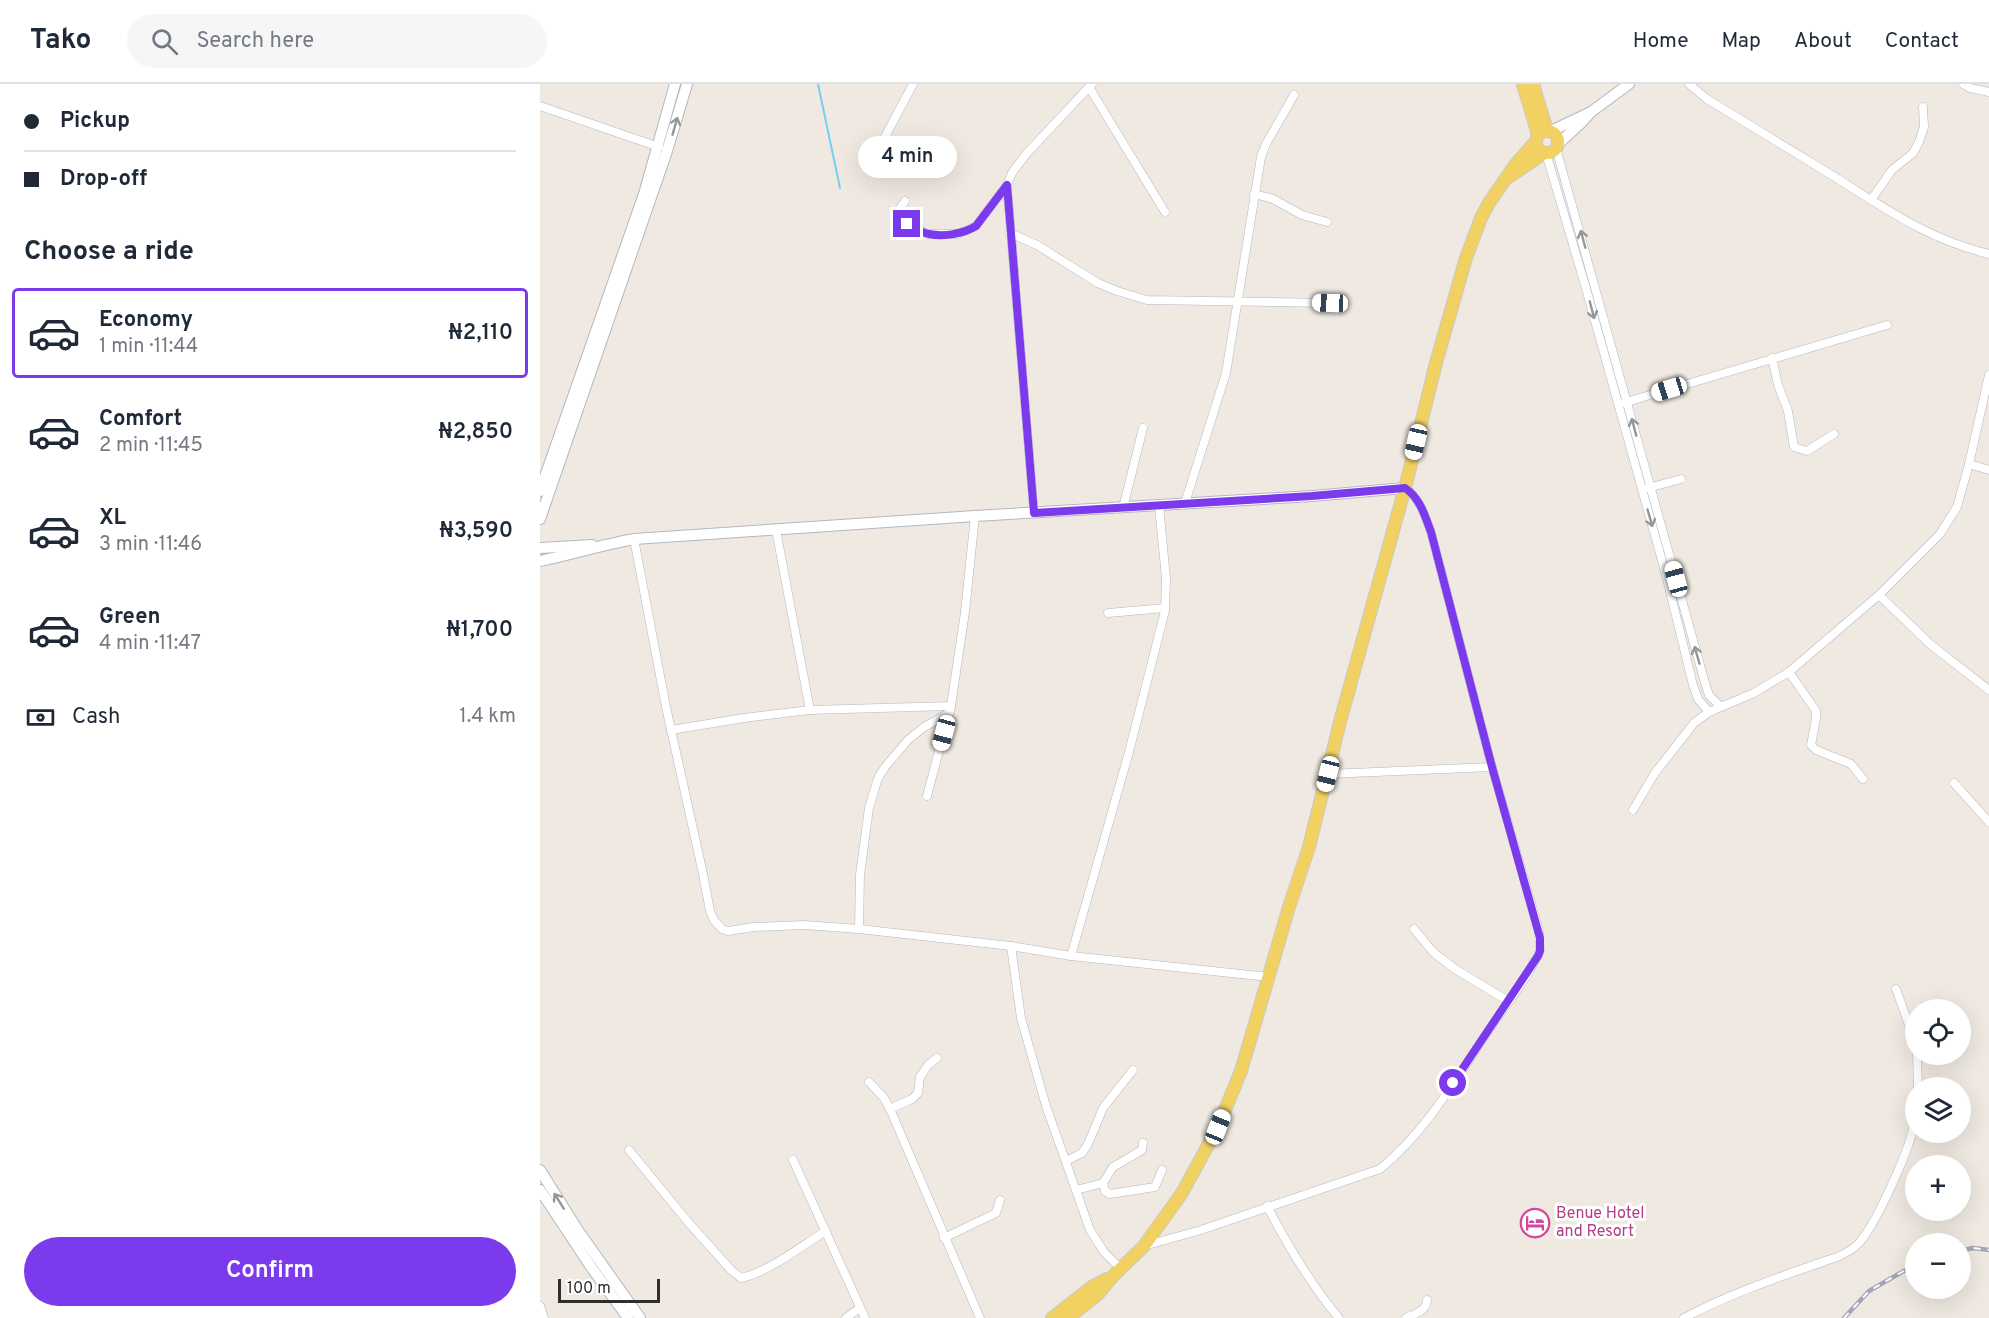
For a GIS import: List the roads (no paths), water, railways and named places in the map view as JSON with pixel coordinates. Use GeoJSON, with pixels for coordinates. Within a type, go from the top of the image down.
{"type":"FeatureCollection","features":[{"type":"Feature","properties":{"kind":"main road"},"geometry":{"type":"LineString","coordinates":[[1523,84],[1543,135]]}},
{"type":"Feature","properties":{"kind":"main road"},"geometry":{"type":"LineString","coordinates":[[1533,84],[1543,135],[1538,148],[1551,150]]}},
{"type":"Feature","properties":{"kind":"main road"},"geometry":{"type":"LineString","coordinates":[[1503,181],[1551,150],[1557,138],[1543,135]]}},
{"type":"Feature","properties":{"kind":"main road"},"geometry":{"type":"LineString","coordinates":[[1068,1318],[1098,1294],[1144,1246],[1182,1193],[1218,1127],[1241,1071],[1309,847],[1341,718],[1466,258],[1481,218],[1503,181],[1522,155],[1543,135]]}},
{"type":"Feature","properties":{"kind":"main road"},"geometry":{"type":"LineString","coordinates":[[1052,1318],[1092,1287],[1117,1272]]}},
{"type":"Feature","properties":{"kind":"street"},"geometry":{"type":"LineString","coordinates":[[540,491],[659,147],[675,84]]}},
{"type":"Feature","properties":{"kind":"street"},"geometry":{"type":"LineString","coordinates":[[540,519],[667,151],[687,84]]}},
{"type":"Feature","properties":{"kind":"street"},"geometry":{"type":"LineString","coordinates":[[879,148],[913,84]]}},
{"type":"Feature","properties":{"kind":"street"},"geometry":{"type":"LineString","coordinates":[[1543,135],[1591,111],[1629,84]]}},
{"type":"Feature","properties":{"kind":"street"},"geometry":{"type":"LineString","coordinates":[[1689,84],[1707,99],[1918,229],[1952,243],[1989,254]]}},
{"type":"Feature","properties":{"kind":"street"},"geometry":{"type":"LineString","coordinates":[[1963,84],[1989,92]]}},
{"type":"Feature","properties":{"kind":"street"},"geometry":{"type":"LineString","coordinates":[[905,201],[899,210],[900,216],[907,224],[928,234],[958,234],[976,226],[1007,185],[1012,173],[1027,153],[1091,86],[1164,212]]}},
{"type":"Feature","properties":{"kind":"street"},"geometry":{"type":"LineString","coordinates":[[1185,503],[1226,373],[1261,157],[1294,95]]}},
{"type":"Feature","properties":{"kind":"street"},"geometry":{"type":"LineString","coordinates":[[540,106],[659,147]]}},
{"type":"Feature","properties":{"kind":"street"},"geometry":{"type":"LineString","coordinates":[[1871,200],[1892,170],[1913,153],[1924,127],[1923,107]]}},
{"type":"Feature","properties":{"kind":"street"},"geometry":{"type":"LineString","coordinates":[[1551,150],[1591,111]]}},
{"type":"Feature","properties":{"kind":"street"},"geometry":{"type":"LineString","coordinates":[[1551,150],[1628,402],[1709,695],[1721,706]]}},
{"type":"Feature","properties":{"kind":"street"},"geometry":{"type":"LineString","coordinates":[[1551,150],[1582,274],[1671,595],[1693,685],[1698,699],[1709,712]]}},
{"type":"Feature","properties":{"kind":"street"},"geometry":{"type":"LineString","coordinates":[[1007,185],[1034,513]]}},
{"type":"Feature","properties":{"kind":"street"},"geometry":{"type":"LineString","coordinates":[[1254,194],[1273,199],[1295,212],[1327,222]]}},
{"type":"Feature","properties":{"kind":"street"},"geometry":{"type":"LineString","coordinates":[[1010,233],[1037,245],[1098,283],[1132,297],[1147,300],[1330,303]]}},
{"type":"Feature","properties":{"kind":"street"},"geometry":{"type":"LineString","coordinates":[[1618,404],[1887,325]]}},
{"type":"Feature","properties":{"kind":"street"},"geometry":{"type":"LineString","coordinates":[[1772,358],[1778,385],[1788,411],[1794,447],[1807,451],[1834,434]]}},
{"type":"Feature","properties":{"kind":"street"},"geometry":{"type":"LineString","coordinates":[[1633,810],[1655,773],[1694,723],[1709,712],[1754,693],[1789,672],[1879,595],[1946,525],[1957,507],[1989,375]]}},
{"type":"Feature","properties":{"kind":"street"},"geometry":{"type":"LineString","coordinates":[[1123,508],[1143,428]]}},
{"type":"Feature","properties":{"kind":"street"},"geometry":{"type":"LineString","coordinates":[[1633,459],[1642,457]]}},
{"type":"Feature","properties":{"kind":"street"},"geometry":{"type":"LineString","coordinates":[[1969,464],[1989,470]]}},
{"type":"Feature","properties":{"kind":"street"},"geometry":{"type":"LineString","coordinates":[[1641,489],[1681,479]]}},
{"type":"Feature","properties":{"kind":"street"},"geometry":{"type":"LineString","coordinates":[[540,548],[598,545],[634,539],[975,516],[1159,506],[1405,488],[1411,491],[1431,532],[1492,767],[1540,938],[1540,951],[1423,1124],[1388,1162],[1373,1172],[1201,1230],[1144,1246]]}},
{"type":"Feature","properties":{"kind":"street"},"geometry":{"type":"LineString","coordinates":[[1071,956],[1129,752],[1165,608],[1166,578],[1159,506]]}},
{"type":"Feature","properties":{"kind":"street"},"geometry":{"type":"LineString","coordinates":[[927,796],[950,709],[965,612],[975,516]]}},
{"type":"Feature","properties":{"kind":"street"},"geometry":{"type":"LineString","coordinates":[[776,530],[810,710]]}},
{"type":"Feature","properties":{"kind":"street"},"geometry":{"type":"LineString","coordinates":[[634,539],[671,730],[704,874],[710,911],[717,925],[728,931],[754,927],[804,925],[859,929],[1011,946],[1071,956],[1269,977]]}},
{"type":"Feature","properties":{"kind":"street"},"geometry":{"type":"LineString","coordinates":[[540,561],[598,545]]}},
{"type":"Feature","properties":{"kind":"street"},"geometry":{"type":"LineString","coordinates":[[1671,595],[1680,592]]}},
{"type":"Feature","properties":{"kind":"street"},"geometry":{"type":"LineString","coordinates":[[1879,595],[1930,644],[1989,690]]}},
{"type":"Feature","properties":{"kind":"street"},"geometry":{"type":"LineString","coordinates":[[1108,613],[1165,608]]}},
{"type":"Feature","properties":{"kind":"street"},"geometry":{"type":"LineString","coordinates":[[1789,672],[1816,711],[1811,745],[1816,750],[1851,764],[1863,779]]}},
{"type":"Feature","properties":{"kind":"street"},"geometry":{"type":"LineString","coordinates":[[671,730],[810,710],[950,709]]}},
{"type":"Feature","properties":{"kind":"street"},"geometry":{"type":"LineString","coordinates":[[859,929],[860,875],[869,808],[878,778],[908,740],[950,709]]}},
{"type":"Feature","properties":{"kind":"street"},"geometry":{"type":"LineString","coordinates":[[1328,774],[1492,767]]}},
{"type":"Feature","properties":{"kind":"street"},"geometry":{"type":"LineString","coordinates":[[1954,783],[1989,822]]}},
{"type":"Feature","properties":{"kind":"street"},"geometry":{"type":"LineString","coordinates":[[1413,929],[1433,952],[1455,969],[1508,1001]]}},
{"type":"Feature","properties":{"kind":"street"},"geometry":{"type":"LineString","coordinates":[[1011,946],[1021,1018],[1046,1106],[1090,1230],[1117,1272]]}},
{"type":"Feature","properties":{"kind":"street"},"geometry":{"type":"LineString","coordinates":[[1896,989],[1905,1014]]}},
{"type":"Feature","properties":{"kind":"street"},"geometry":{"type":"LineString","coordinates":[[890,1108],[912,1099],[918,1093],[920,1077],[928,1065],[937,1058]]}},
{"type":"Feature","properties":{"kind":"street"},"geometry":{"type":"LineString","coordinates":[[1066,1161],[1082,1153],[1103,1108],[1133,1070]]}},
{"type":"Feature","properties":{"kind":"street"},"geometry":{"type":"LineString","coordinates":[[869,1082],[890,1108],[944,1238],[981,1318]]}},
{"type":"Feature","properties":{"kind":"street"},"geometry":{"type":"LineString","coordinates":[[1076,1190],[1103,1183],[1113,1167],[1142,1150],[1143,1143]]}},
{"type":"Feature","properties":{"kind":"street"},"geometry":{"type":"LineString","coordinates":[[1684,1318],[1720,1300],[1848,1252],[1858,1244],[1872,1223],[1908,1143]]}},
{"type":"Feature","properties":{"kind":"street"},"geometry":{"type":"LineString","coordinates":[[629,1150],[688,1222],[741,1278],[750,1276],[780,1260],[826,1231]]}},
{"type":"Feature","properties":{"kind":"street"},"geometry":{"type":"LineString","coordinates":[[793,1160],[865,1318]]}},
{"type":"Feature","properties":{"kind":"street"},"geometry":{"type":"LineString","coordinates":[[540,1170],[628,1318]]}},
{"type":"Feature","properties":{"kind":"street"},"geometry":{"type":"LineString","coordinates":[[1103,1183],[1105,1191],[1110,1194],[1155,1187],[1162,1170]]}},
{"type":"Feature","properties":{"kind":"street"},"geometry":{"type":"LineString","coordinates":[[540,1190],[600,1271],[640,1318]]}},
{"type":"Feature","properties":{"kind":"street"},"geometry":{"type":"LineString","coordinates":[[944,1238],[996,1213],[1000,1200]]}},
{"type":"Feature","properties":{"kind":"street"},"geometry":{"type":"LineString","coordinates":[[1267,1206],[1295,1257],[1323,1299],[1339,1318]]}},
{"type":"Feature","properties":{"kind":"street"},"geometry":{"type":"LineString","coordinates":[[1406,1318],[1424,1309],[1427,1300]]}},
{"type":"Feature","properties":{"kind":"street"},"geometry":{"type":"LineString","coordinates":[[540,1306],[544,1318]]}},
{"type":"Feature","properties":{"kind":"street"},"geometry":{"type":"LineString","coordinates":[[846,1318],[860,1308]]}},
{"type":"Feature","properties":{"kind":"waterway"},"geometry":{"type":"LineString","coordinates":[[818,84],[840,188]]}},
{"type":"Feature","properties":{"kind":"railway"},"geometry":{"type":"LineString","coordinates":[[1971,1248],[1989,1250]]}},
{"type":"Feature","properties":{"kind":"railway"},"geometry":{"type":"LineString","coordinates":[[1844,1318],[1869,1291],[1905,1270]]}},
{"type":"Feature","properties":{"kind":"place","name":"Benue Hotel and Resort"},"geometry":{"type":"Point","coordinates":[1535,1223]}}]}
